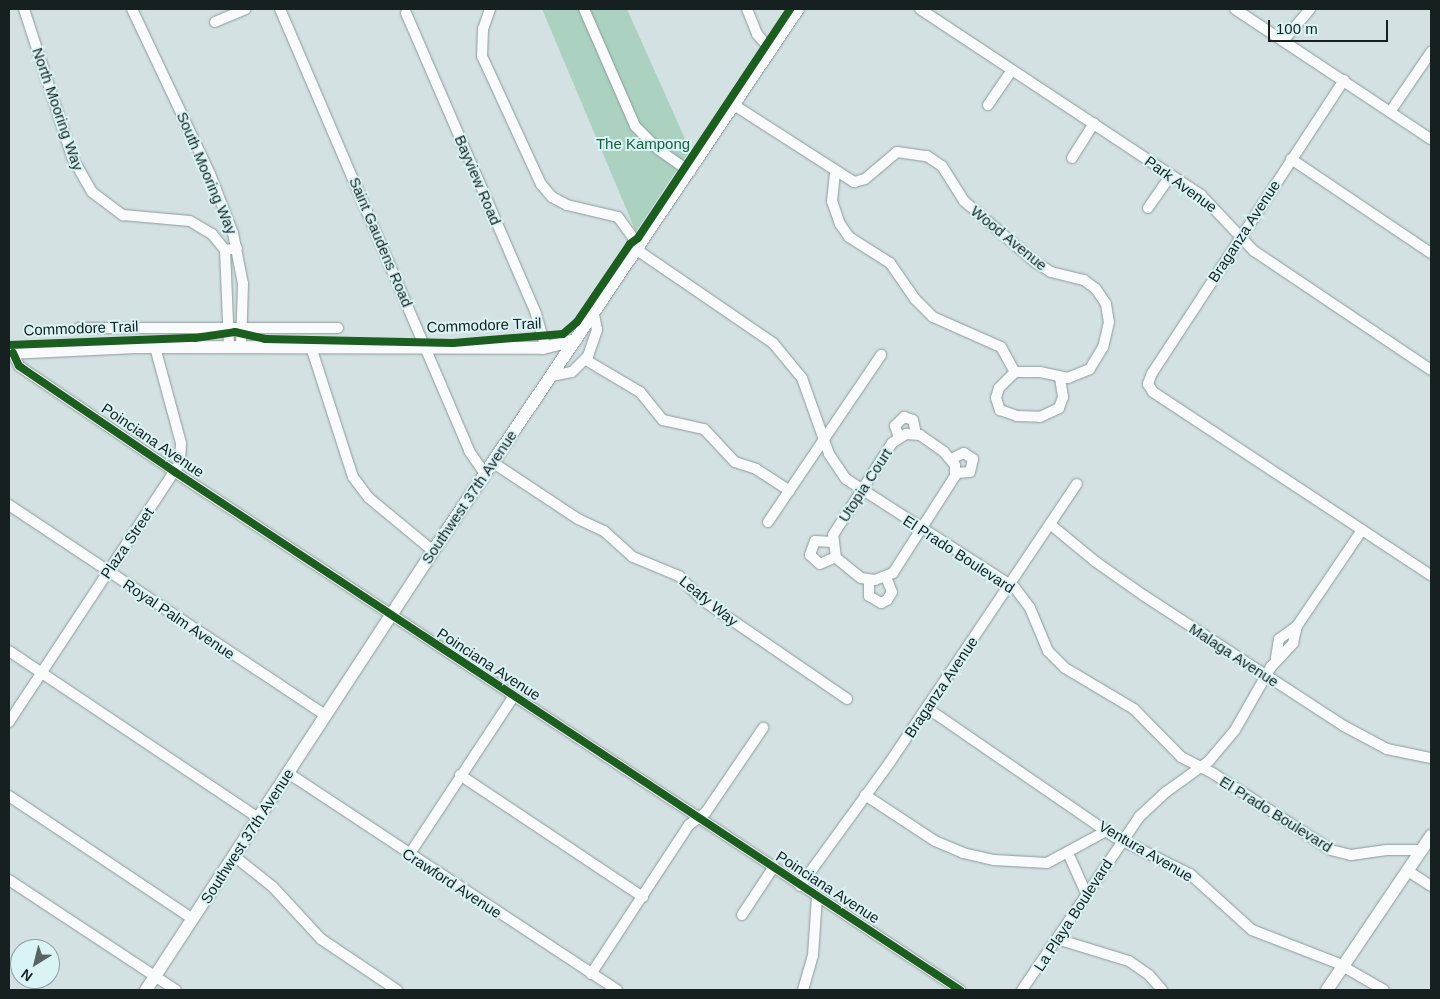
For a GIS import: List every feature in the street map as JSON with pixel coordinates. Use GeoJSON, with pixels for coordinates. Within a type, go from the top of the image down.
{"type":"FeatureCollection","features":[{"type":"Feature","properties":{"kind":"main road","name":"Southwest 37th Avenue"},"geometry":{"type":"LineString","coordinates":[[146,990],[432,551],[690,172],[798,9]]}},
{"type":"Feature","properties":{"kind":"main road"},"geometry":{"type":"LineString","coordinates":[[11,353],[156,347],[547,348],[576,340]]}},
{"type":"Feature","properties":{"kind":"main road"},"geometry":{"type":"LineString","coordinates":[[547,348],[554,355],[554,372]]}},
{"type":"Feature","properties":{"kind":"main road"},"geometry":{"type":"LineString","coordinates":[[1327,990],[1431,836]]}},
{"type":"Feature","properties":{"kind":"street","name":"North Mooring Way"},"geometry":{"type":"LineString","coordinates":[[24,9],[72,157],[88,188],[106,206],[124,215],[195,222],[212,234],[225,250]]}},
{"type":"Feature","properties":{"kind":"street","name":"South Mooring Way"},"geometry":{"type":"LineString","coordinates":[[132,9],[218,192],[237,248],[243,284],[242,326],[235,348]]}},
{"type":"Feature","properties":{"kind":"street"},"geometry":{"type":"LineString","coordinates":[[215,22],[245,9]]}},
{"type":"Feature","properties":{"kind":"street","name":"Saint Gaudens Road"},"geometry":{"type":"LineString","coordinates":[[280,9],[469,451],[485,474]]}},
{"type":"Feature","properties":{"kind":"street","name":"El Prado Boulevard"},"geometry":{"type":"LineString","coordinates":[[490,9],[483,29],[482,56],[541,184],[556,200],[576,209],[618,217],[638,248],[773,343],[802,378],[824,440],[842,475],[862,491],[1009,585],[1025,600],[1048,651],[1061,665],[1128,704],[1182,757],[1340,853],[1422,850]]}},
{"type":"Feature","properties":{"kind":"street"},"geometry":{"type":"LineString","coordinates":[[584,9],[632,120],[651,143],[690,172]]}},
{"type":"Feature","properties":{"kind":"street"},"geometry":{"type":"LineString","coordinates":[[747,9],[757,34],[771,50]]}},
{"type":"Feature","properties":{"kind":"street","name":"Park Avenue"},"geometry":{"type":"LineString","coordinates":[[920,9],[1171,175],[1209,202],[1254,251],[1431,370]]}},
{"type":"Feature","properties":{"kind":"street"},"geometry":{"type":"LineString","coordinates":[[1235,9],[1431,139]]}},
{"type":"Feature","properties":{"kind":"street"},"geometry":{"type":"LineString","coordinates":[[1283,41],[1310,9]]}},
{"type":"Feature","properties":{"kind":"street","name":"Bayview Road"},"geometry":{"type":"LineString","coordinates":[[406,14],[536,314],[547,348]]}},
{"type":"Feature","properties":{"kind":"street"},"geometry":{"type":"LineString","coordinates":[[1390,112],[1431,52]]}},
{"type":"Feature","properties":{"kind":"street"},"geometry":{"type":"LineString","coordinates":[[988,105],[1012,70]]}},
{"type":"Feature","properties":{"kind":"street","name":"Braganza Avenue"},"geometry":{"type":"LineString","coordinates":[[1344,80],[1240,236],[1152,373],[1148,384],[1153,392],[1362,530]]}},
{"type":"Feature","properties":{"kind":"street"},"geometry":{"type":"LineString","coordinates":[[734,105],[835,173],[832,201],[840,224],[848,237],[890,263],[915,299],[933,317],[1001,346],[1015,372],[999,388],[996,398],[1000,410],[1017,416],[1040,417],[1059,408],[1063,397],[1060,378]]}},
{"type":"Feature","properties":{"kind":"street"},"geometry":{"type":"LineString","coordinates":[[1072,158],[1094,123]]}},
{"type":"Feature","properties":{"kind":"street","name":"Wood Avenue"},"geometry":{"type":"LineString","coordinates":[[835,173],[857,182],[897,152],[927,156],[942,166],[964,201],[1035,262],[1051,272],[1084,280],[1096,289],[1108,314],[1103,347],[1086,372],[1060,378],[1040,372],[1015,372]]}},
{"type":"Feature","properties":{"kind":"street"},"geometry":{"type":"LineString","coordinates":[[1291,159],[1431,253]]}},
{"type":"Feature","properties":{"kind":"street"},"geometry":{"type":"LineString","coordinates":[[1148,208],[1171,175]]}},
{"type":"Feature","properties":{"kind":"street"},"geometry":{"type":"LineString","coordinates":[[225,250],[237,248]]}},
{"type":"Feature","properties":{"kind":"street","name":"South Mooring Way"},"geometry":{"type":"LineString","coordinates":[[225,250],[228,326],[235,348]]}},
{"type":"Feature","properties":{"kind":"street"},"geometry":{"type":"LineString","coordinates":[[554,372],[572,372],[586,360],[597,334],[594,314]]}},
{"type":"Feature","properties":{"kind":"street"},"geometry":{"type":"LineString","coordinates":[[79,328],[242,326],[338,328]]}},
{"type":"Feature","properties":{"kind":"street","name":"Plaza Street"},"geometry":{"type":"LineString","coordinates":[[9,722],[181,461],[181,443],[156,347]]}},
{"type":"Feature","properties":{"kind":"street"},"geometry":{"type":"LineString","coordinates":[[311,347],[353,477],[369,498],[432,551]]}},
{"type":"Feature","properties":{"kind":"street","name":"Poinciana Avenue"},"geometry":{"type":"LineString","coordinates":[[11,353],[19,366],[175,472],[513,697],[960,990]]}},
{"type":"Feature","properties":{"kind":"street"},"geometry":{"type":"LineString","coordinates":[[768,522],[881,355]]}},
{"type":"Feature","properties":{"kind":"street"},"geometry":{"type":"LineString","coordinates":[[586,360],[640,392],[663,420],[709,432],[735,462],[756,469],[790,491]]}},
{"type":"Feature","properties":{"kind":"street"},"geometry":{"type":"LineString","coordinates":[[899,437],[896,423],[904,417],[913,420],[916,434],[951,459],[956,474]]}},
{"type":"Feature","properties":{"kind":"street","name":"Utopia Court"},"geometry":{"type":"LineString","coordinates":[[833,542],[837,528],[899,437],[916,434]]}},
{"type":"Feature","properties":{"kind":"street"},"geometry":{"type":"LineString","coordinates":[[836,556],[820,564],[810,555],[815,542],[833,542],[836,556],[853,574],[870,580],[886,577],[893,573],[956,474],[970,472],[973,460],[964,453],[951,459]]}},
{"type":"Feature","properties":{"kind":"street","name":"Leafy Way"},"geometry":{"type":"LineString","coordinates":[[492,462],[578,519],[604,530],[633,557],[679,576],[701,599],[847,699]]}},
{"type":"Feature","properties":{"kind":"street","name":"Braganza Avenue"},"geometry":{"type":"LineString","coordinates":[[800,886],[927,708],[1077,484]]}},
{"type":"Feature","properties":{"kind":"street","name":"Royal Palm Avenue"},"geometry":{"type":"LineString","coordinates":[[9,505],[325,715]]}},
{"type":"Feature","properties":{"kind":"street","name":"Malaga Avenue"},"geometry":{"type":"LineString","coordinates":[[1050,524],[1101,566],[1266,676],[1378,746],[1401,754],[1431,758]]}},
{"type":"Feature","properties":{"kind":"street"},"geometry":{"type":"LineString","coordinates":[[1362,530],[1431,575]]}},
{"type":"Feature","properties":{"kind":"street","name":"La Playa Boulevard"},"geometry":{"type":"LineString","coordinates":[[1022,990],[1121,841],[1149,806],[1201,767],[1235,730],[1276,659],[1293,643],[1297,626],[1362,530]]}},
{"type":"Feature","properties":{"kind":"street"},"geometry":{"type":"LineString","coordinates":[[870,580],[869,596],[881,603],[887,600],[892,592],[886,577]]}},
{"type":"Feature","properties":{"kind":"street"},"geometry":{"type":"LineString","coordinates":[[9,651],[258,818]]}},
{"type":"Feature","properties":{"kind":"street"},"geometry":{"type":"LineString","coordinates":[[409,855],[513,697]]}},
{"type":"Feature","properties":{"kind":"street","name":"Ventura Avenue"},"geometry":{"type":"LineString","coordinates":[[927,708],[1121,841],[1173,863],[1190,874],[1232,915],[1257,933],[1344,966],[1384,990]]}},
{"type":"Feature","properties":{"kind":"street"},"geometry":{"type":"LineString","coordinates":[[591,974],[689,825],[706,812],[763,728]]}},
{"type":"Feature","properties":{"kind":"street","name":"Crawford Avenue"},"geometry":{"type":"LineString","coordinates":[[288,773],[409,855],[617,990]]}},
{"type":"Feature","properties":{"kind":"street"},"geometry":{"type":"LineString","coordinates":[[460,775],[643,897]]}},
{"type":"Feature","properties":{"kind":"street"},"geometry":{"type":"LineString","coordinates":[[865,795],[920,833],[963,853],[1033,864],[1047,863],[1106,831]]}},
{"type":"Feature","properties":{"kind":"street"},"geometry":{"type":"LineString","coordinates":[[9,796],[193,919]]}},
{"type":"Feature","properties":{"kind":"street"},"geometry":{"type":"LineString","coordinates":[[1068,853],[1086,893]]}},
{"type":"Feature","properties":{"kind":"street"},"geometry":{"type":"LineString","coordinates":[[234,856],[272,887],[322,939],[397,990]]}},
{"type":"Feature","properties":{"kind":"street"},"geometry":{"type":"LineString","coordinates":[[742,915],[773,868]]}},
{"type":"Feature","properties":{"kind":"street"},"geometry":{"type":"LineString","coordinates":[[1408,870],[1431,886]]}},
{"type":"Feature","properties":{"kind":"street"},"geometry":{"type":"LineString","coordinates":[[9,880],[176,990]]}},
{"type":"Feature","properties":{"kind":"street"},"geometry":{"type":"LineString","coordinates":[[803,990],[813,955],[817,897]]}},
{"type":"Feature","properties":{"kind":"street"},"geometry":{"type":"LineString","coordinates":[[1057,939],[1129,960],[1149,975],[1162,990]]}},
{"type":"Feature","properties":{"kind":"green space","name":"The Kampong"},"geometry":{"type":"Polygon","coordinates":[[[542,9],[627,9],[690,150],[636,232],[542,9]]]}},
{"type":"Feature","properties":{"kind":"cycle path","name":"Commodore Trail"},"geometry":{"type":"LineString","coordinates":[[9,345],[195,338],[235,332],[265,339],[453,343],[563,334],[577,322],[630,244],[638,238],[790,9]]}},
{"type":"Feature","properties":{"kind":"cycle path"},"geometry":{"type":"LineString","coordinates":[[13,353],[19,366],[175,472],[960,990]]}}]}
